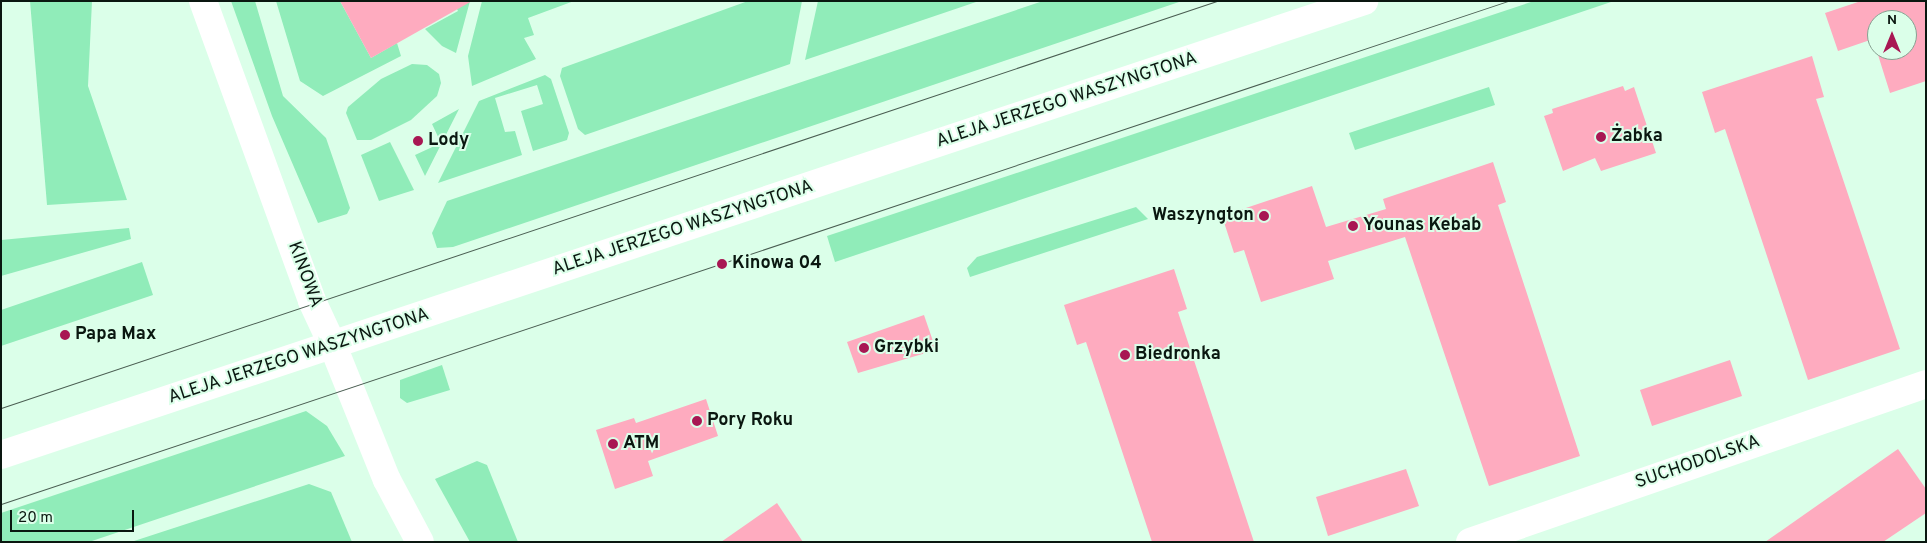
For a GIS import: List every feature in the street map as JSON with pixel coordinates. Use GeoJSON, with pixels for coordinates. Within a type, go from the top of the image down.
{"type":"FeatureCollection","features":[{"type":"Feature","properties":{"kind":"main road","name":"KINOWA"},"geometry":{"type":"LineString","coordinates":[[203,1],[312,301],[334,346],[387,480],[420,542]]}},
{"type":"Feature","properties":{"kind":"main road","name":"ALEJA JERZEGO WASZYNGTONA"},"geometry":{"type":"LineString","coordinates":[[1,455],[334,346],[1364,1]]}},
{"type":"Feature","properties":{"kind":"main road","name":"SUCHODOLSKA"},"geometry":{"type":"LineString","coordinates":[[1470,542],[1926,384]]}},
{"type":"Feature","properties":{"kind":"green space"},"geometry":{"type":"Polygon","coordinates":[[[30,1],[92,1],[88,86],[127,200],[47,205],[30,1]]]}},
{"type":"Feature","properties":{"kind":"green space"},"geometry":{"type":"Polygon","coordinates":[[[231,1],[255,1],[283,96],[326,138],[350,208],[347,214],[318,223],[272,116],[231,1]]]}},
{"type":"Feature","properties":{"kind":"green space"},"geometry":{"type":"Polygon","coordinates":[[[276,1],[340,1],[371,58],[397,43],[401,56],[323,96],[300,81],[276,1]]]}},
{"type":"Feature","properties":{"kind":"green space"},"geometry":{"type":"Polygon","coordinates":[[[453,1],[470,1],[456,53],[442,46],[425,29],[458,11],[453,1]]]}},
{"type":"Feature","properties":{"kind":"green space"},"geometry":{"type":"Polygon","coordinates":[[[482,1],[574,1],[528,18],[534,35],[524,38],[536,59],[472,86],[468,56],[482,1]]]}},
{"type":"Feature","properties":{"kind":"green space"},"geometry":{"type":"Polygon","coordinates":[[[748,1],[802,1],[790,64],[585,135],[578,129],[560,76],[562,68],[748,1]]]}},
{"type":"Feature","properties":{"kind":"green space"},"geometry":{"type":"Polygon","coordinates":[[[818,1],[979,1],[805,60],[818,1]]]}},
{"type":"Feature","properties":{"kind":"green space"},"geometry":{"type":"Polygon","coordinates":[[[1043,1],[1182,1],[453,247],[437,248],[432,233],[447,201],[1043,1]]]}},
{"type":"Feature","properties":{"kind":"green space"},"geometry":{"type":"Polygon","coordinates":[[[1534,1],[1614,1],[835,262],[827,236],[1534,1]]]}},
{"type":"Feature","properties":{"kind":"green space"},"geometry":{"type":"Polygon","coordinates":[[[412,64],[427,65],[439,74],[441,83],[437,96],[411,120],[371,140],[357,140],[346,113],[348,107],[381,79],[412,64]]]}},
{"type":"Feature","properties":{"kind":"green space"},"geometry":{"type":"Polygon","coordinates":[[[545,75],[551,79],[569,133],[567,140],[533,151],[521,111],[543,104],[537,85],[495,98],[505,132],[515,131],[522,155],[438,183],[479,101],[545,75]]]}},
{"type":"Feature","properties":{"kind":"green space"},"geometry":{"type":"Polygon","coordinates":[[[1489,87],[1495,105],[1355,150],[1349,133],[1489,87]]]}},
{"type":"Feature","properties":{"kind":"green space"},"geometry":{"type":"Polygon","coordinates":[[[459,109],[425,176],[415,155],[441,143],[432,124],[459,109]]]}},
{"type":"Feature","properties":{"kind":"green space"},"geometry":{"type":"Polygon","coordinates":[[[390,142],[414,190],[379,201],[361,155],[390,142]]]}},
{"type":"Feature","properties":{"kind":"green space"},"geometry":{"type":"Polygon","coordinates":[[[1136,207],[1148,219],[970,277],[967,268],[977,257],[1136,207]]]}},
{"type":"Feature","properties":{"kind":"green space"},"geometry":{"type":"Polygon","coordinates":[[[129,228],[131,239],[1,276],[1,240],[129,228]]]}},
{"type":"Feature","properties":{"kind":"green space"},"geometry":{"type":"Polygon","coordinates":[[[142,262],[153,295],[1,346],[1,310],[142,262]]]}},
{"type":"Feature","properties":{"kind":"green space"},"geometry":{"type":"Polygon","coordinates":[[[442,365],[450,390],[407,403],[400,398],[400,380],[442,365]]]}},
{"type":"Feature","properties":{"kind":"green space"},"geometry":{"type":"Polygon","coordinates":[[[306,411],[327,426],[345,456],[89,542],[1,542],[1,513],[306,411]]]}},
{"type":"Feature","properties":{"kind":"green space"},"geometry":{"type":"Polygon","coordinates":[[[477,461],[487,465],[518,542],[470,542],[435,479],[477,461]]]}},
{"type":"Feature","properties":{"kind":"green space"},"geometry":{"type":"Polygon","coordinates":[[[309,484],[331,492],[352,542],[131,542],[309,484]]]}},
{"type":"Feature","properties":{"kind":"building"},"geometry":{"type":"Polygon","coordinates":[[[340,1],[472,1],[371,58],[340,1]]]}},
{"type":"Feature","properties":{"kind":"building"},"geometry":{"type":"Polygon","coordinates":[[[1861,1],[1926,1],[1926,81],[1890,93],[1880,60],[1917,60],[1917,10],[1867,10],[1867,41],[1838,51],[1825,13],[1861,1]]]}},
{"type":"Feature","properties":{"kind":"building"},"geometry":{"type":"Polygon","coordinates":[[[1812,56],[1824,97],[1816,99],[1900,349],[1808,380],[1725,129],[1715,133],[1702,92],[1812,56]]]}},
{"type":"Feature","properties":{"kind":"building","name":"Żabka"},"geometry":{"type":"Polygon","coordinates":[[[1623,86],[1625,91],[1634,87],[1656,153],[1601,171],[1595,158],[1563,171],[1544,116],[1553,113],[1552,109],[1623,86]]]}},
{"type":"Feature","properties":{"kind":"building"},"geometry":{"type":"Polygon","coordinates":[[[1493,162],[1506,202],[1498,205],[1580,456],[1489,486],[1405,237],[1328,261],[1334,279],[1261,302],[1244,250],[1234,253],[1222,216],[1312,186],[1326,227],[1386,209],[1383,199],[1493,162]]]}},
{"type":"Feature","properties":{"kind":"building"},"geometry":{"type":"Polygon","coordinates":[[[1174,269],[1187,309],[1178,312],[1254,542],[1152,542],[1086,342],[1077,345],[1064,305],[1174,269]]]}},
{"type":"Feature","properties":{"kind":"building"},"geometry":{"type":"Polygon","coordinates":[[[924,315],[936,350],[858,373],[847,342],[924,315]]]}},
{"type":"Feature","properties":{"kind":"building"},"geometry":{"type":"Polygon","coordinates":[[[1730,360],[1742,396],[1652,426],[1640,390],[1730,360]]]}},
{"type":"Feature","properties":{"kind":"building"},"geometry":{"type":"Polygon","coordinates":[[[706,399],[718,436],[648,461],[653,476],[615,489],[596,430],[634,418],[636,423],[706,399]]]}},
{"type":"Feature","properties":{"kind":"building"},"geometry":{"type":"Polygon","coordinates":[[[1898,449],[1926,489],[1926,513],[1883,542],[1765,542],[1898,449]]]}},
{"type":"Feature","properties":{"kind":"building"},"geometry":{"type":"Polygon","coordinates":[[[1406,469],[1419,506],[1328,536],[1316,497],[1406,469]]]}},
{"type":"Feature","properties":{"kind":"building"},"geometry":{"type":"Polygon","coordinates":[[[777,503],[803,542],[721,542],[777,503]]]}},
{"type":"Feature","properties":{"kind":"tram line"},"geometry":{"type":"LineString","coordinates":[[1,408],[1217,1]]}},
{"type":"Feature","properties":{"kind":"tram line"},"geometry":{"type":"LineString","coordinates":[[1,504],[1508,1]]}},
{"type":"Feature","properties":{"kind":"place","name":"Żabka"},"geometry":{"type":"Point","coordinates":[1601,137]}},
{"type":"Feature","properties":{"kind":"place","name":"Lody"},"geometry":{"type":"Point","coordinates":[418,141]}},
{"type":"Feature","properties":{"kind":"place","name":"Waszyngton"},"geometry":{"type":"Point","coordinates":[1264,216]}},
{"type":"Feature","properties":{"kind":"place","name":"Younas Kebab"},"geometry":{"type":"Point","coordinates":[1353,226]}},
{"type":"Feature","properties":{"kind":"place","name":"Kinowa 04"},"geometry":{"type":"Point","coordinates":[722,264]}},
{"type":"Feature","properties":{"kind":"place","name":"Papa Max"},"geometry":{"type":"Point","coordinates":[65,335]}},
{"type":"Feature","properties":{"kind":"place","name":"Grzybki"},"geometry":{"type":"Point","coordinates":[864,348]}},
{"type":"Feature","properties":{"kind":"place","name":"Biedronka"},"geometry":{"type":"Point","coordinates":[1125,355]}},
{"type":"Feature","properties":{"kind":"place","name":"Pory Roku"},"geometry":{"type":"Point","coordinates":[697,421]}},
{"type":"Feature","properties":{"kind":"place","name":"ATM"},"geometry":{"type":"Point","coordinates":[613,444]}}]}
